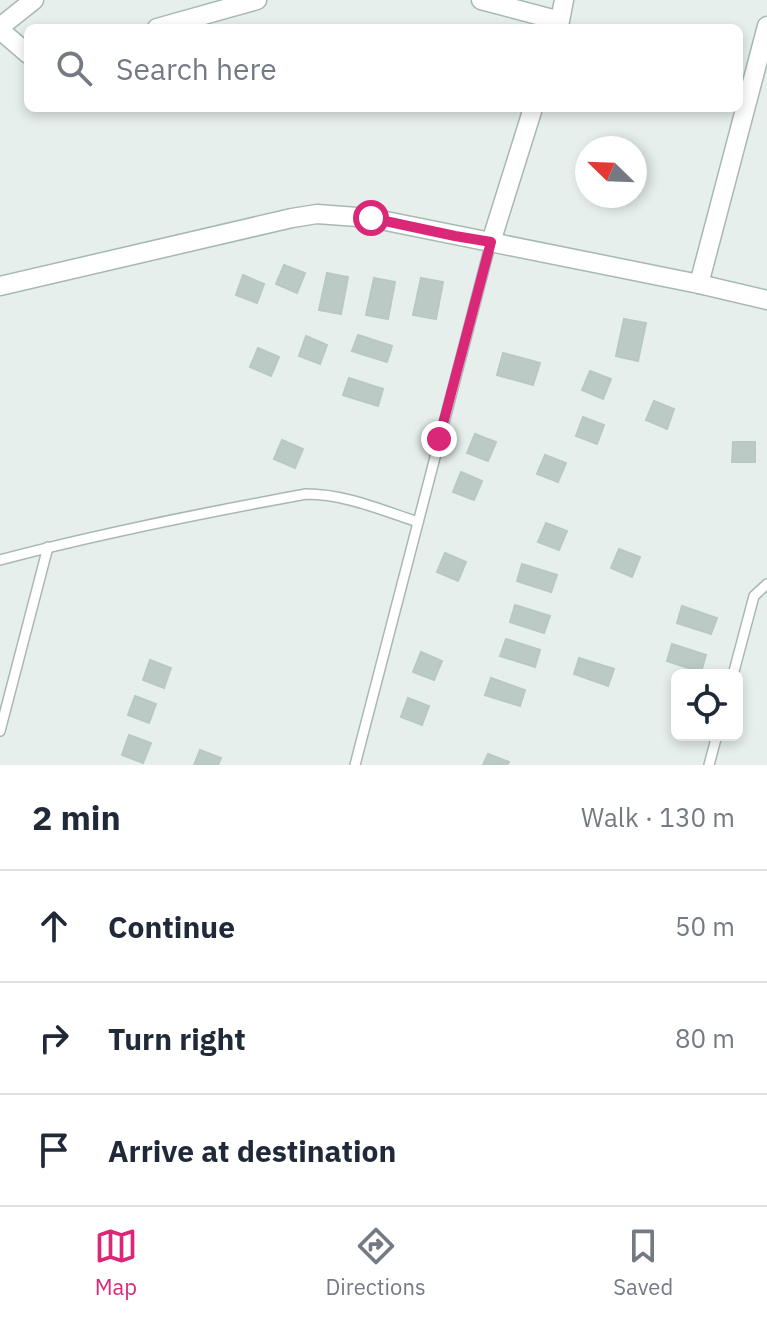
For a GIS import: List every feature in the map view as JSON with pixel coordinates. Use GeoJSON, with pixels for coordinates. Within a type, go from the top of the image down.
{"type":"FeatureCollection","features":[{"type":"Feature","properties":{"kind":"street"},"geometry":{"type":"LineString","coordinates":[[24,50],[0,29],[34,0]]}},
{"type":"Feature","properties":{"kind":"street"},"geometry":{"type":"LineString","coordinates":[[171,24],[257,0]]}},
{"type":"Feature","properties":{"kind":"street"},"geometry":{"type":"LineString","coordinates":[[481,0],[559,24],[564,0]]}},
{"type":"Feature","properties":{"kind":"street"},"geometry":{"type":"LineString","coordinates":[[699,284],[767,26]]}},
{"type":"Feature","properties":{"kind":"street"},"geometry":{"type":"LineString","coordinates":[[491,242],[532,112]]}},
{"type":"Feature","properties":{"kind":"street"},"geometry":{"type":"LineString","coordinates":[[0,286],[317,214],[371,218],[767,300]]}},
{"type":"Feature","properties":{"kind":"lane"},"geometry":{"type":"LineString","coordinates":[[355,765],[491,242]]}},
{"type":"Feature","properties":{"kind":"lane"},"geometry":{"type":"LineString","coordinates":[[0,560],[194,515],[306,494],[345,498],[418,522]]}},
{"type":"Feature","properties":{"kind":"lane"},"geometry":{"type":"LineString","coordinates":[[0,731],[48,547]]}},
{"type":"Feature","properties":{"kind":"lane"},"geometry":{"type":"LineString","coordinates":[[735,669],[754,596],[767,584]]}},
{"type":"Feature","properties":{"kind":"lane"},"geometry":{"type":"LineString","coordinates":[[709,765],[715,741]]}},
{"type":"Feature","properties":{"kind":"building"},"geometry":{"type":"Polygon","coordinates":[[[284,265],[305,273],[297,293],[276,284],[284,265]]]}},
{"type":"Feature","properties":{"kind":"building"},"geometry":{"type":"Polygon","coordinates":[[[327,273],[348,277],[341,314],[319,310],[327,273]]]}},
{"type":"Feature","properties":{"kind":"building"},"geometry":{"type":"Polygon","coordinates":[[[243,275],[264,284],[257,303],[236,295],[243,275]]]}},
{"type":"Feature","properties":{"kind":"building"},"geometry":{"type":"Polygon","coordinates":[[[374,278],[395,282],[388,319],[366,315],[374,278]]]}},
{"type":"Feature","properties":{"kind":"building"},"geometry":{"type":"Polygon","coordinates":[[[421,278],[443,282],[436,319],[413,315],[421,278]]]}},
{"type":"Feature","properties":{"kind":"building"},"geometry":{"type":"Polygon","coordinates":[[[624,319],[646,323],[638,361],[616,356],[624,319]]]}},
{"type":"Feature","properties":{"kind":"building"},"geometry":{"type":"Polygon","coordinates":[[[358,335],[392,346],[387,362],[352,351],[358,335]]]}},
{"type":"Feature","properties":{"kind":"building"},"geometry":{"type":"Polygon","coordinates":[[[306,336],[327,345],[320,364],[299,356],[306,336]]]}},
{"type":"Feature","properties":{"kind":"building"},"geometry":{"type":"Polygon","coordinates":[[[258,348],[279,357],[271,376],[250,367],[258,348]]]}},
{"type":"Feature","properties":{"kind":"building"},"geometry":{"type":"Polygon","coordinates":[[[503,353],[540,363],[533,385],[497,375],[503,353]]]}},
{"type":"Feature","properties":{"kind":"building"},"geometry":{"type":"Polygon","coordinates":[[[590,371],[611,379],[603,399],[582,390],[590,371]]]}},
{"type":"Feature","properties":{"kind":"building"},"geometry":{"type":"Polygon","coordinates":[[[349,378],[383,389],[378,406],[343,395],[349,378]]]}},
{"type":"Feature","properties":{"kind":"building"},"geometry":{"type":"Polygon","coordinates":[[[654,401],[674,409],[667,429],[646,420],[654,401]]]}},
{"type":"Feature","properties":{"kind":"building"},"geometry":{"type":"Polygon","coordinates":[[[583,417],[604,425],[597,444],[576,436],[583,417]]]}},
{"type":"Feature","properties":{"kind":"building"},"geometry":{"type":"Polygon","coordinates":[[[475,434],[496,442],[488,461],[467,453],[475,434]]]}},
{"type":"Feature","properties":{"kind":"building"},"geometry":{"type":"Polygon","coordinates":[[[282,440],[303,449],[295,468],[274,459],[282,440]]]}},
{"type":"Feature","properties":{"kind":"building"},"geometry":{"type":"Polygon","coordinates":[[[733,442],[755,442],[755,462],[732,462],[733,442]]]}},
{"type":"Feature","properties":{"kind":"building"},"geometry":{"type":"Polygon","coordinates":[[[545,455],[566,463],[558,482],[537,474],[545,455]]]}},
{"type":"Feature","properties":{"kind":"building"},"geometry":{"type":"Polygon","coordinates":[[[461,472],[482,481],[474,500],[453,492],[461,472]]]}},
{"type":"Feature","properties":{"kind":"building"},"geometry":{"type":"Polygon","coordinates":[[[546,523],[567,531],[559,550],[538,542],[546,523]]]}},
{"type":"Feature","properties":{"kind":"building"},"geometry":{"type":"Polygon","coordinates":[[[619,549],[640,557],[632,577],[611,568],[619,549]]]}},
{"type":"Feature","properties":{"kind":"building"},"geometry":{"type":"Polygon","coordinates":[[[445,553],[466,562],[458,581],[437,572],[445,553]]]}},
{"type":"Feature","properties":{"kind":"building"},"geometry":{"type":"Polygon","coordinates":[[[522,564],[557,575],[551,592],[517,581],[522,564]]]}},
{"type":"Feature","properties":{"kind":"building"},"geometry":{"type":"Polygon","coordinates":[[[515,605],[550,616],[544,633],[510,622],[515,605]]]}},
{"type":"Feature","properties":{"kind":"building"},"geometry":{"type":"Polygon","coordinates":[[[682,606],[717,618],[711,634],[677,623],[682,606]]]}},
{"type":"Feature","properties":{"kind":"building"},"geometry":{"type":"Polygon","coordinates":[[[506,639],[540,650],[535,667],[500,656],[506,639]]]}},
{"type":"Feature","properties":{"kind":"building"},"geometry":{"type":"Polygon","coordinates":[[[672,644],[706,655],[702,669],[667,661],[672,644]]]}},
{"type":"Feature","properties":{"kind":"building"},"geometry":{"type":"Polygon","coordinates":[[[421,652],[442,661],[434,680],[413,672],[421,652]]]}},
{"type":"Feature","properties":{"kind":"building"},"geometry":{"type":"Polygon","coordinates":[[[579,658],[614,669],[608,686],[574,674],[579,658]]]}},
{"type":"Feature","properties":{"kind":"building"},"geometry":{"type":"Polygon","coordinates":[[[150,660],[171,668],[164,688],[143,680],[150,660]]]}},
{"type":"Feature","properties":{"kind":"building"},"geometry":{"type":"Polygon","coordinates":[[[491,678],[525,690],[520,706],[485,695],[491,678]]]}},
{"type":"Feature","properties":{"kind":"building"},"geometry":{"type":"Polygon","coordinates":[[[135,696],[156,704],[149,723],[128,715],[135,696]]]}},
{"type":"Feature","properties":{"kind":"building"},"geometry":{"type":"Polygon","coordinates":[[[408,698],[429,706],[422,725],[401,717],[408,698]]]}},
{"type":"Feature","properties":{"kind":"building"},"geometry":{"type":"Polygon","coordinates":[[[129,735],[151,743],[143,763],[122,755],[129,735]]]}},
{"type":"Feature","properties":{"kind":"building"},"geometry":{"type":"Polygon","coordinates":[[[200,750],[221,758],[218,765],[194,765],[200,750]]]}},
{"type":"Feature","properties":{"kind":"building"},"geometry":{"type":"Polygon","coordinates":[[[488,754],[509,762],[507,765],[483,765],[488,754]]]}},
{"type":"Feature","properties":{"kind":"route"},"geometry":{"type":"LineString","coordinates":[[371,218],[491,242],[439,439]]}}]}
